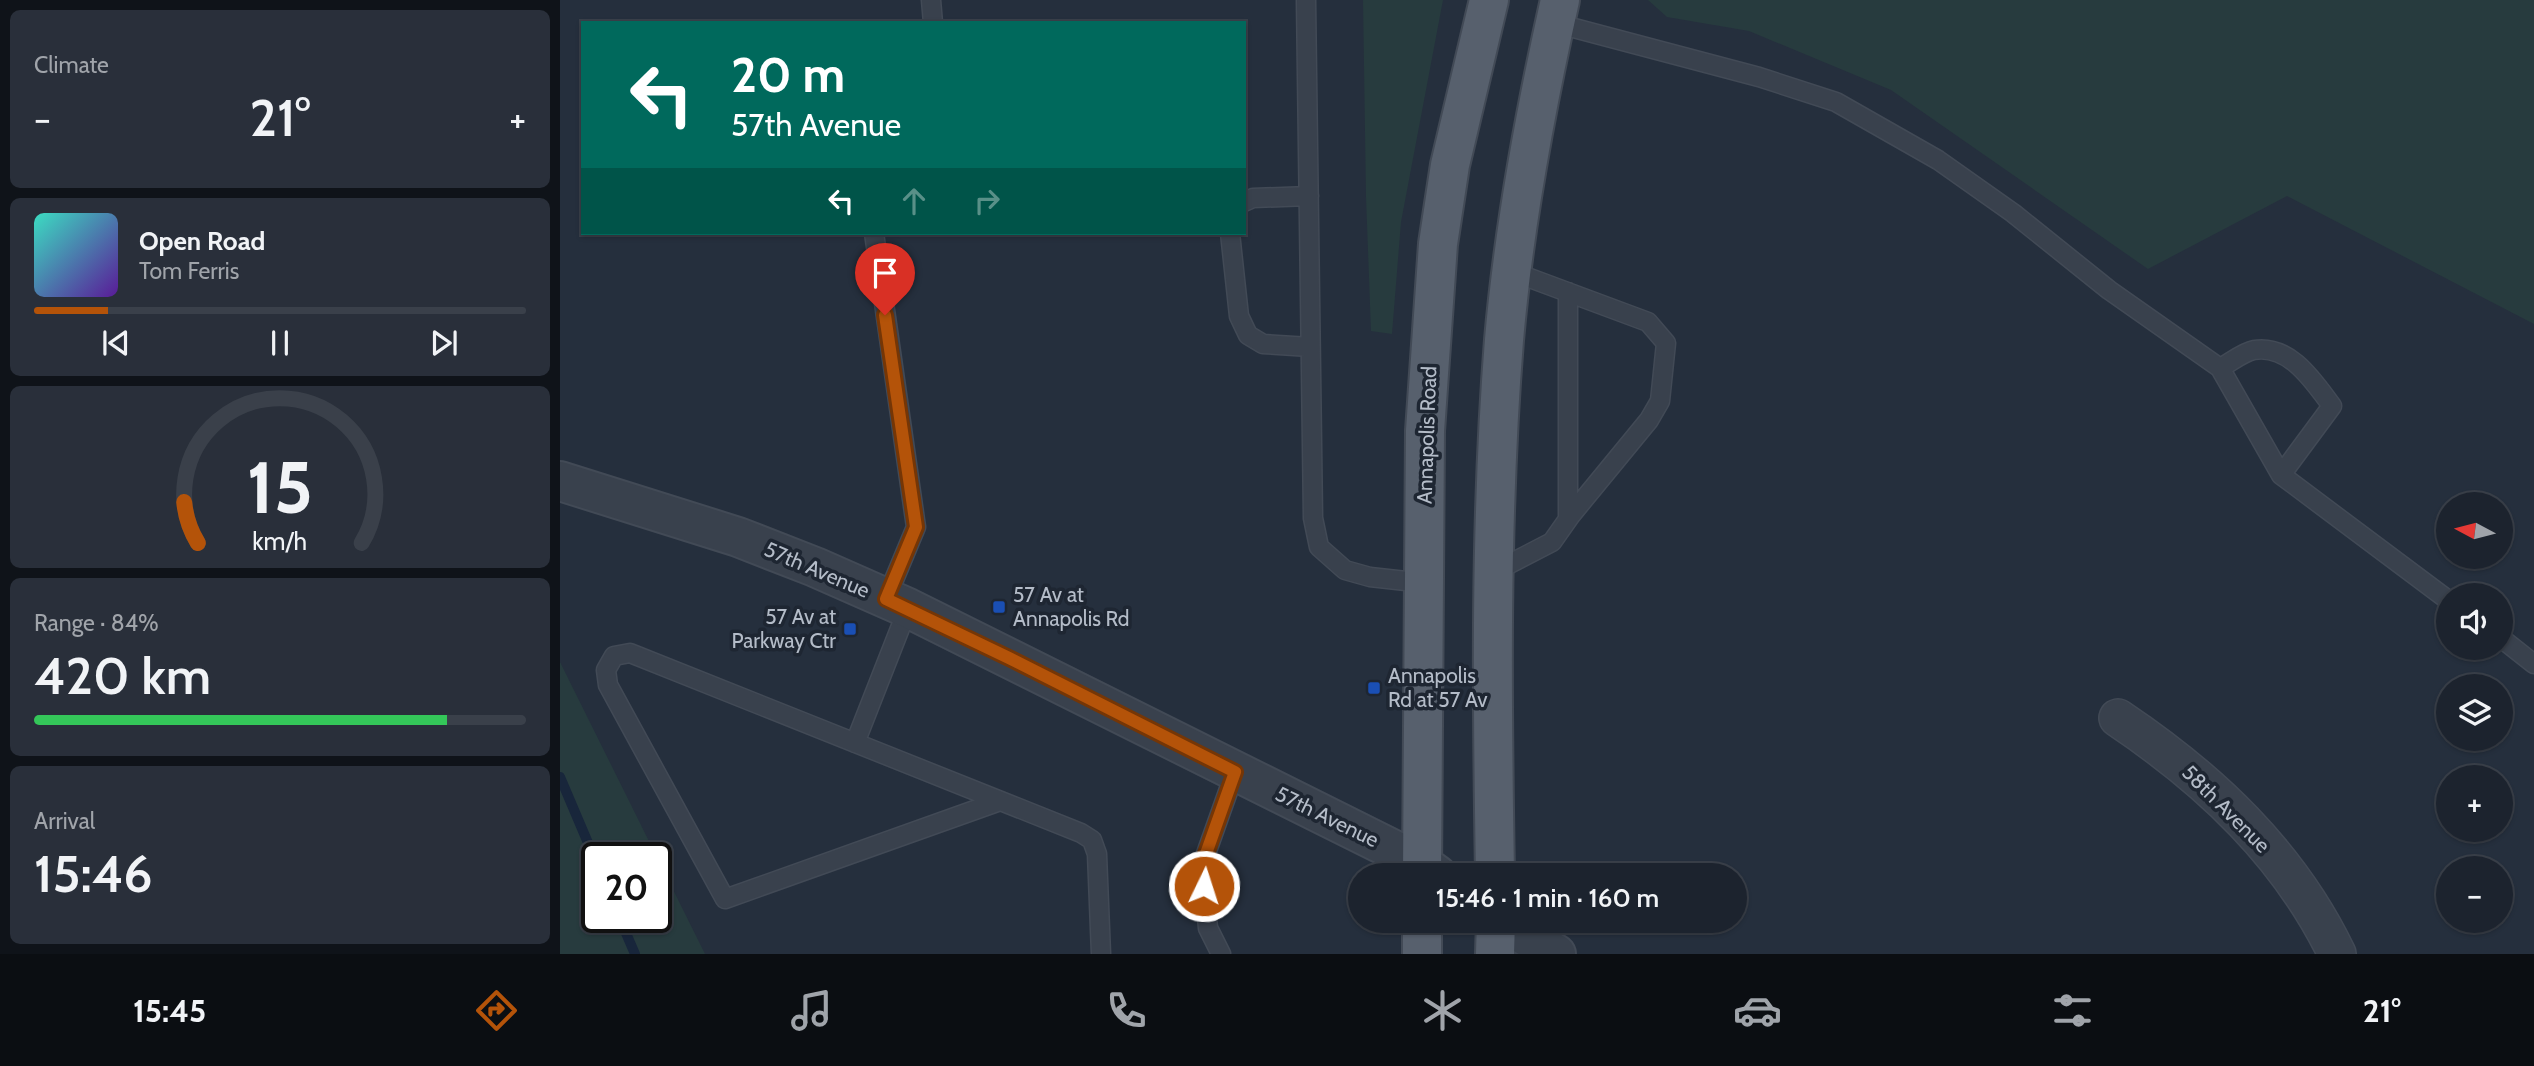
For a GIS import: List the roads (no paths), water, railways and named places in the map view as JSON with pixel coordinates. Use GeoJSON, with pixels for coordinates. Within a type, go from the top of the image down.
{"type":"FeatureCollection","features":[{"type":"Feature","properties":{"kind":"main road","name":"Annapolis Road"},"geometry":{"type":"LineString","coordinates":[[1427,863],[1423,583],[1425,431],[1438,244],[1450,164],[1489,0]]}},
{"type":"Feature","properties":{"kind":"main road"},"geometry":{"type":"LineString","coordinates":[[1495,863],[1493,572],[1498,436],[1511,271],[1531,132],[1557,12]]}},
{"type":"Feature","properties":{"kind":"main road"},"geometry":{"type":"LineString","coordinates":[[1422,933],[1422,954]]}},
{"type":"Feature","properties":{"kind":"main road"},"geometry":{"type":"LineString","coordinates":[[1495,954],[1496,933]]}},
{"type":"Feature","properties":{"kind":"street","name":"57th Avenue"},"geometry":{"type":"LineString","coordinates":[[560,481],[738,537],[897,604],[1411,863]]}},
{"type":"Feature","properties":{"kind":"street","name":"58th Avenue"},"geometry":{"type":"LineString","coordinates":[[2118,718],[2165,750],[2206,783],[2260,838],[2303,896],[2337,954]]}},
{"type":"Feature","properties":{"kind":"street"},"geometry":{"type":"LineString","coordinates":[[1520,933],[1556,954]]}},
{"type":"Feature","properties":{"kind":"lane"},"geometry":{"type":"LineString","coordinates":[[930,0],[933,21]]}},
{"type":"Feature","properties":{"kind":"lane"},"geometry":{"type":"LineString","coordinates":[[1306,0],[1313,519],[1319,547],[1345,570],[1370,577],[1423,583]]}},
{"type":"Feature","properties":{"kind":"lane"},"geometry":{"type":"LineString","coordinates":[[1557,12],[1836,102],[1938,160],[2014,213],[2109,290],[2220,368],[2281,475],[2436,591]]}},
{"type":"Feature","properties":{"kind":"lane"},"geometry":{"type":"LineString","coordinates":[[1246,201],[1253,198],[1309,196]]}},
{"type":"Feature","properties":{"kind":"lane"},"geometry":{"type":"LineString","coordinates":[[855,743],[897,604],[916,527],[870,235]]}},
{"type":"Feature","properties":{"kind":"lane"},"geometry":{"type":"LineString","coordinates":[[1230,235],[1239,316],[1248,335],[1263,344],[1310,347]]}},
{"type":"Feature","properties":{"kind":"lane"},"geometry":{"type":"LineString","coordinates":[[1493,572],[1552,542],[1649,420],[1660,401],[1666,343],[1648,322],[1511,271]]}},
{"type":"Feature","properties":{"kind":"lane"},"geometry":{"type":"LineString","coordinates":[[1568,292],[1568,519]]}},
{"type":"Feature","properties":{"kind":"lane"},"geometry":{"type":"LineString","coordinates":[[2220,368],[2254,350],[2280,352],[2309,374],[2332,406],[2281,475]]}},
{"type":"Feature","properties":{"kind":"lane"},"geometry":{"type":"LineString","coordinates":[[2513,646],[2534,664]]}},
{"type":"Feature","properties":{"kind":"lane"},"geometry":{"type":"LineString","coordinates":[[1000,801],[725,899],[608,685],[606,670],[614,656],[630,653],[1081,833],[1092,840],[1097,854],[1101,954]]}},
{"type":"Feature","properties":{"kind":"lane"},"geometry":{"type":"LineString","coordinates":[[1221,954],[1208,928],[1202,865],[1235,772]]}},
{"type":"Feature","properties":{"kind":"waterway"},"geometry":{"type":"LineString","coordinates":[[560,777],[588,842]]}},
{"type":"Feature","properties":{"kind":"waterway"},"geometry":{"type":"LineString","coordinates":[[626,933],[635,954]]}},
{"type":"Feature","properties":{"kind":"place","name":"57 Av at Annapolis Rd"},"geometry":{"type":"Point","coordinates":[999,607]}},
{"type":"Feature","properties":{"kind":"place","name":"57 Av at Parkway Ctr"},"geometry":{"type":"Point","coordinates":[850,629]}},
{"type":"Feature","properties":{"kind":"place","name":"Annapolis Rd at 57 Av"},"geometry":{"type":"Point","coordinates":[1374,688]}}]}
